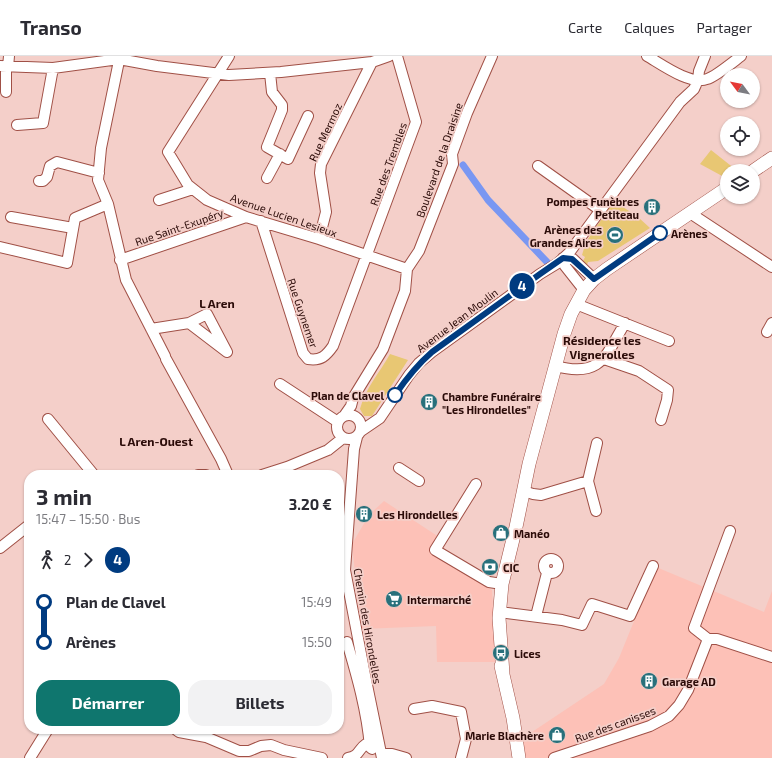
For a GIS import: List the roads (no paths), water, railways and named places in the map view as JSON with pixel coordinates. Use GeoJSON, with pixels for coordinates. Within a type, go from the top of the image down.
{"type":"FeatureCollection","features":[{"type":"Feature","properties":{"kind":"main road"},"geometry":{"type":"LineString","coordinates":[[760,166],[772,158]]}},
{"type":"Feature","properties":{"kind":"main road"},"geometry":{"type":"LineString","coordinates":[[519,758],[503,674],[497,653],[494,611],[512,526],[523,491],[564,334],[576,304],[584,290],[594,279],[720,193]]}},
{"type":"Feature","properties":{"kind":"main road"},"geometry":{"type":"LineString","coordinates":[[500,584],[499,612],[503,674]]}},
{"type":"Feature","properties":{"kind":"street"},"geometry":{"type":"LineString","coordinates":[[6,92],[5,66],[9,56]]}},
{"type":"Feature","properties":{"kind":"street","name":"Avenue Lucien Lesieux"},"geometry":{"type":"LineString","coordinates":[[228,56],[168,152],[188,185],[206,200],[246,217],[319,239],[407,269]]}},
{"type":"Feature","properties":{"kind":"street"},"geometry":{"type":"LineString","coordinates":[[5,66],[53,68],[103,59],[120,58],[157,66],[229,75],[270,72],[337,61],[372,62],[389,56]]}},
{"type":"Feature","properties":{"kind":"street","name":"Rue des Trembles"},"geometry":{"type":"LineString","coordinates":[[367,256],[416,122],[397,56]]}},
{"type":"Feature","properties":{"kind":"street","name":"Boulevard de la Draisine"},"geometry":{"type":"LineString","coordinates":[[484,73],[485,56]]}},
{"type":"Feature","properties":{"kind":"street","name":"Boulevard de la Draisine"},"geometry":{"type":"LineString","coordinates":[[355,414],[353,398],[381,352],[390,331],[405,291],[407,269],[419,251],[453,164],[452,154],[492,56]]}},
{"type":"Feature","properties":{"kind":"street"},"geometry":{"type":"LineString","coordinates":[[647,56],[686,78],[698,80],[707,80],[741,56]]}},
{"type":"Feature","properties":{"kind":"street"},"geometry":{"type":"LineString","coordinates":[[698,80],[699,70],[705,56]]}},
{"type":"Feature","properties":{"kind":"street"},"geometry":{"type":"LineString","coordinates":[[120,58],[101,148],[98,180],[108,204],[120,260],[126,280],[226,470]]}},
{"type":"Feature","properties":{"kind":"street","name":"Rue Mermoz"},"geometry":{"type":"LineString","coordinates":[[319,239],[326,212],[320,173],[321,164],[372,62]]}},
{"type":"Feature","properties":{"kind":"street"},"geometry":{"type":"LineString","coordinates":[[17,125],[43,123],[53,68]]}},
{"type":"Feature","properties":{"kind":"street"},"geometry":{"type":"LineString","coordinates":[[270,72],[272,92],[282,105],[282,110],[267,146],[288,159],[308,116]]}},
{"type":"Feature","properties":{"kind":"street","name":"Avenue Jean Moulin"},"geometry":{"type":"LineString","coordinates":[[276,470],[328,450],[349,436],[373,424],[380,418],[409,375],[419,363],[570,253],[680,102],[694,89],[698,80]]}},
{"type":"Feature","properties":{"kind":"street"},"geometry":{"type":"LineString","coordinates":[[267,178],[280,154]]}},
{"type":"Feature","properties":{"kind":"street"},"geometry":{"type":"LineString","coordinates":[[39,181],[43,181],[47,177],[50,166],[57,162],[98,173]]}},
{"type":"Feature","properties":{"kind":"street"},"geometry":{"type":"LineString","coordinates":[[538,166],[600,210]]}},
{"type":"Feature","properties":{"kind":"street"},"geometry":{"type":"LineString","coordinates":[[159,200],[193,189]]}},
{"type":"Feature","properties":{"kind":"street"},"geometry":{"type":"LineString","coordinates":[[0,247],[67,263],[75,218],[108,204]]}},
{"type":"Feature","properties":{"kind":"street"},"geometry":{"type":"LineString","coordinates":[[690,213],[772,266]]}},
{"type":"Feature","properties":{"kind":"street"},"geometry":{"type":"LineString","coordinates":[[11,217],[73,228]]}},
{"type":"Feature","properties":{"kind":"street","name":"Rue Saint-Exupéry"},"geometry":{"type":"LineString","coordinates":[[120,260],[246,217]]}},
{"type":"Feature","properties":{"kind":"street","name":"Rue Guynemer"},"geometry":{"type":"LineString","coordinates":[[261,221],[302,353],[308,359],[319,359],[327,355],[333,346],[367,256]]}},
{"type":"Feature","properties":{"kind":"street"},"geometry":{"type":"LineString","coordinates":[[584,290],[565,266],[563,258],[572,259],[594,279]]}},
{"type":"Feature","properties":{"kind":"street"},"geometry":{"type":"LineString","coordinates":[[576,304],[669,341]]}},
{"type":"Feature","properties":{"kind":"street"},"geometry":{"type":"LineString","coordinates":[[151,328],[189,323]]}},
{"type":"Feature","properties":{"kind":"street"},"geometry":{"type":"LineString","coordinates":[[555,366],[577,369],[590,368],[604,359],[625,323]]}},
{"type":"Feature","properties":{"kind":"street"},"geometry":{"type":"LineString","coordinates":[[604,359],[639,371],[668,390],[667,400],[661,420]]}},
{"type":"Feature","properties":{"kind":"street"},"geometry":{"type":"LineString","coordinates":[[280,384],[341,419]]}},
{"type":"Feature","properties":{"kind":"street"},"geometry":{"type":"LineString","coordinates":[[355,414],[361,424],[349,436],[337,428],[341,419],[347,415],[355,414],[373,424]]}},
{"type":"Feature","properties":{"kind":"street"},"geometry":{"type":"LineString","coordinates":[[48,419],[90,470]]}},
{"type":"Feature","properties":{"kind":"street","name":"Chemin des Hirondelles"},"geometry":{"type":"LineString","coordinates":[[349,436],[354,449],[345,570],[382,757]]}},
{"type":"Feature","properties":{"kind":"street"},"geometry":{"type":"LineString","coordinates":[[596,511],[588,482],[597,443]]}},
{"type":"Feature","properties":{"kind":"street"},"geometry":{"type":"LineString","coordinates":[[399,468],[419,481]]}},
{"type":"Feature","properties":{"kind":"street"},"geometry":{"type":"LineString","coordinates":[[523,491],[541,495],[588,482]]}},
{"type":"Feature","properties":{"kind":"street"},"geometry":{"type":"LineString","coordinates":[[476,484],[435,550],[489,582],[500,584]]}},
{"type":"Feature","properties":{"kind":"street"},"geometry":{"type":"LineString","coordinates":[[0,548],[24,530]]}},
{"type":"Feature","properties":{"kind":"street"},"geometry":{"type":"LineString","coordinates":[[730,531],[694,628],[708,639],[717,639],[772,657]]}},
{"type":"Feature","properties":{"kind":"street"},"geometry":{"type":"LineString","coordinates":[[499,612],[536,616],[582,625],[592,604],[630,616],[653,566]]}},
{"type":"Feature","properties":{"kind":"street"},"geometry":{"type":"LineString","coordinates":[[536,616],[547,573]]}},
{"type":"Feature","properties":{"kind":"street","name":"Rue des canisses"},"geometry":{"type":"LineString","coordinates":[[554,758],[650,726],[669,716],[679,705],[688,690],[708,639]]}},
{"type":"Feature","properties":{"kind":"street"},"geometry":{"type":"LineString","coordinates":[[347,642],[363,702],[370,747]]}},
{"type":"Feature","properties":{"kind":"street"},"geometry":{"type":"LineString","coordinates":[[414,709],[432,706],[461,712],[466,739],[461,758]]}},
{"type":"Feature","properties":{"kind":"street"},"geometry":{"type":"LineString","coordinates":[[30,758],[45,734]]}},
{"type":"Feature","properties":{"kind":"street"},"geometry":{"type":"LineString","coordinates":[[188,734],[220,742],[239,751],[249,751],[261,746],[271,746],[322,758]]}},
{"type":"Feature","properties":{"kind":"street"},"geometry":{"type":"LineString","coordinates":[[348,758],[358,754],[366,744],[382,757],[392,754],[406,758]]}},
{"type":"Feature","properties":{"kind":"waterway"},"geometry":{"type":"LineString","coordinates":[[463,165],[488,200],[547,262]]}},
{"type":"Feature","properties":{"kind":"place","name":"Pompes Funèbres Petiteau"},"geometry":{"type":"Point","coordinates":[652,207]}},
{"type":"Feature","properties":{"kind":"place","name":"Arènes"},"geometry":{"type":"Point","coordinates":[660,233]}},
{"type":"Feature","properties":{"kind":"place","name":"Arènes des Grandes Aires"},"geometry":{"type":"Point","coordinates":[615,235]}},
{"type":"Feature","properties":{"kind":"place","name":"Plan de Clavel"},"geometry":{"type":"Point","coordinates":[395,395]}},
{"type":"Feature","properties":{"kind":"place","name":"Chambre Funéraire \"Les Hirondelles\""},"geometry":{"type":"Point","coordinates":[429,402]}},
{"type":"Feature","properties":{"kind":"place","name":"Les Hirondelles"},"geometry":{"type":"Point","coordinates":[364,514]}},
{"type":"Feature","properties":{"kind":"place","name":"Manéo"},"geometry":{"type":"Point","coordinates":[501,533]}},
{"type":"Feature","properties":{"kind":"place","name":"CIC"},"geometry":{"type":"Point","coordinates":[490,567]}},
{"type":"Feature","properties":{"kind":"place","name":"Intermarché"},"geometry":{"type":"Point","coordinates":[394,599]}},
{"type":"Feature","properties":{"kind":"place","name":"Lices"},"geometry":{"type":"Point","coordinates":[501,653]}},
{"type":"Feature","properties":{"kind":"place","name":"Garage AD"},"geometry":{"type":"Point","coordinates":[649,681]}},
{"type":"Feature","properties":{"kind":"place","name":"Marie Blachère"},"geometry":{"type":"Point","coordinates":[557,735]}},
{"type":"Feature","properties":{"kind":"district","name":"L Aren"},"geometry":{"type":"Point","coordinates":[217,303]}},
{"type":"Feature","properties":{"kind":"district","name":"Résidence les Vignerolles"},"geometry":{"type":"Point","coordinates":[602,347]}},
{"type":"Feature","properties":{"kind":"district","name":"L Aren-Ouest"},"geometry":{"type":"Point","coordinates":[156,441]}}]}
